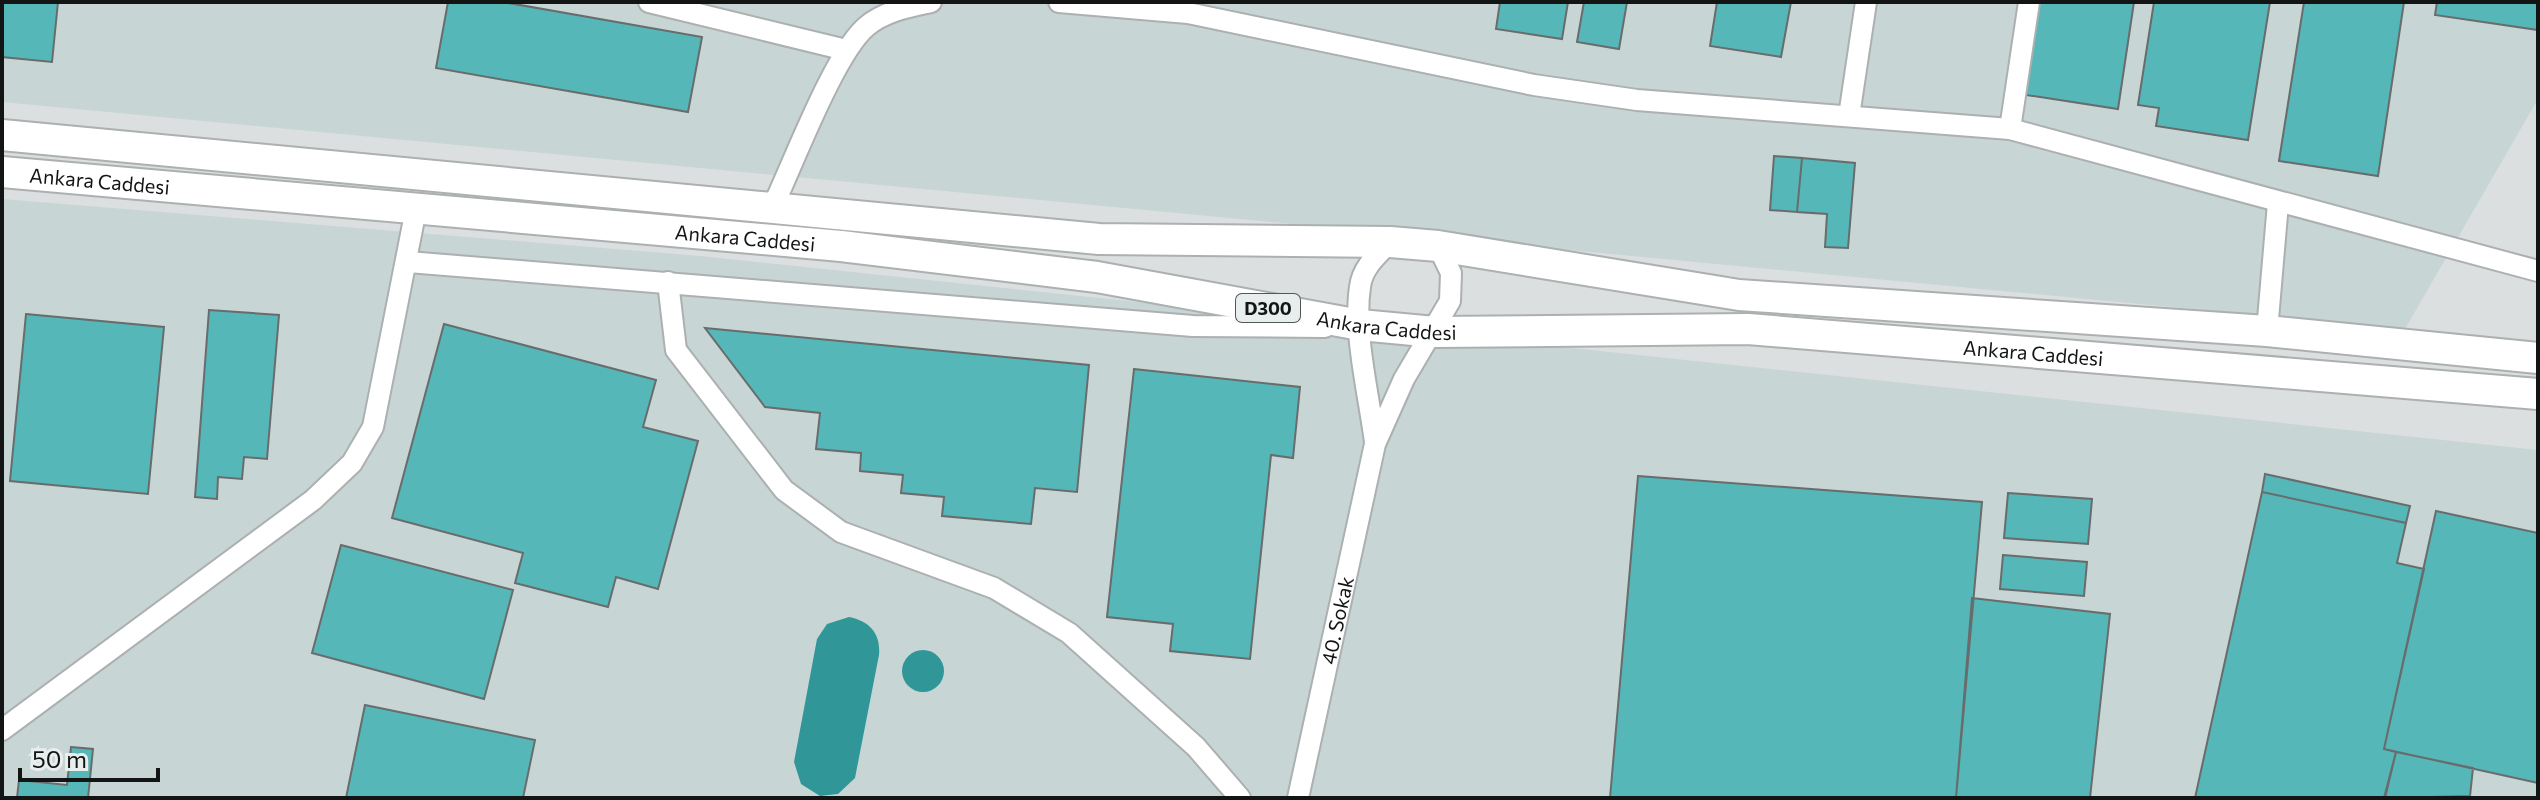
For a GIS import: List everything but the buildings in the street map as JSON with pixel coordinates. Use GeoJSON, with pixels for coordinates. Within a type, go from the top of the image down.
{"type":"FeatureCollection","features":[{"type":"Feature","properties":{"kind":"highway","name":"Ankara Caddesi"},"geometry":{"type":"LineString","coordinates":[[2,135],[1099,239],[1390,242],[1438,246],[1739,295],[2267,331],[2538,358]]}},
{"type":"Feature","properties":{"kind":"highway","name":"Ankara Caddesi"},"geometry":{"type":"LineString","coordinates":[[2,172],[841,246],[1097,277],[1360,325],[1435,332],[1748,329],[2538,394]]}},
{"type":"Feature","properties":{"kind":"street"},"geometry":{"type":"LineString","coordinates":[[649,2],[846,50]]}},
{"type":"Feature","properties":{"kind":"street"},"geometry":{"type":"LineString","coordinates":[[773,206],[846,50],[868,25],[900,9],[931,2]]}},
{"type":"Feature","properties":{"kind":"street"},"geometry":{"type":"LineString","coordinates":[[1059,2],[1189,8],[1534,85],[1637,100],[2010,129],[2538,271]]}},
{"type":"Feature","properties":{"kind":"street"},"geometry":{"type":"LineString","coordinates":[[1849,116],[1866,2]]}},
{"type":"Feature","properties":{"kind":"street"},"geometry":{"type":"LineString","coordinates":[[2010,129],[2029,2]]}},
{"type":"Feature","properties":{"kind":"street"},"geometry":{"type":"LineString","coordinates":[[2267,331],[2278,203]]}},
{"type":"Feature","properties":{"kind":"street"},"geometry":{"type":"LineString","coordinates":[[2,730],[313,500],[352,463],[373,427],[408,262],[416,209]]}},
{"type":"Feature","properties":{"kind":"street"},"geometry":{"type":"LineString","coordinates":[[1375,444],[1360,325],[1359,286],[1368,265],[1390,242]]}},
{"type":"Feature","properties":{"kind":"street"},"geometry":{"type":"LineString","coordinates":[[1375,444],[1404,379],[1435,332],[1450,301],[1451,273],[1438,246]]}},
{"type":"Feature","properties":{"kind":"street"},"geometry":{"type":"LineString","coordinates":[[408,262],[1193,326],[1297,329],[1360,325]]}},
{"type":"Feature","properties":{"kind":"street"},"geometry":{"type":"LineString","coordinates":[[668,282],[676,350],[784,490],[841,532],[994,588],[1069,633],[1196,747],[1240,798]]}},
{"type":"Feature","properties":{"kind":"street","name":"40. Sokak"},"geometry":{"type":"LineString","coordinates":[[1298,798],[1375,444]]}},
{"type":"Feature","properties":{"kind":"shaded area"},"geometry":{"type":"Polygon","coordinates":[[[2,2],[2538,2],[2538,99],[2405,329],[2,102],[2,2]]]}},
{"type":"Feature","properties":{"kind":"shaded area"},"geometry":{"type":"Polygon","coordinates":[[[2,199],[700,256],[2538,450],[2538,798],[2,798],[2,199]]]}},
{"type":"Feature","properties":{"kind":"water"},"geometry":{"type":"Polygon","coordinates":[[[849,617],[873,630],[879,655],[855,778],[838,794],[820,796],[801,784],[794,762],[817,639],[827,624],[849,617]]]}},
{"type":"Feature","properties":{"kind":"water"},"geometry":{"type":"Polygon","coordinates":[[[923,650],[938,656],[944,671],[938,686],[923,692],[908,686],[902,671],[908,656],[923,650]]]}}]}
